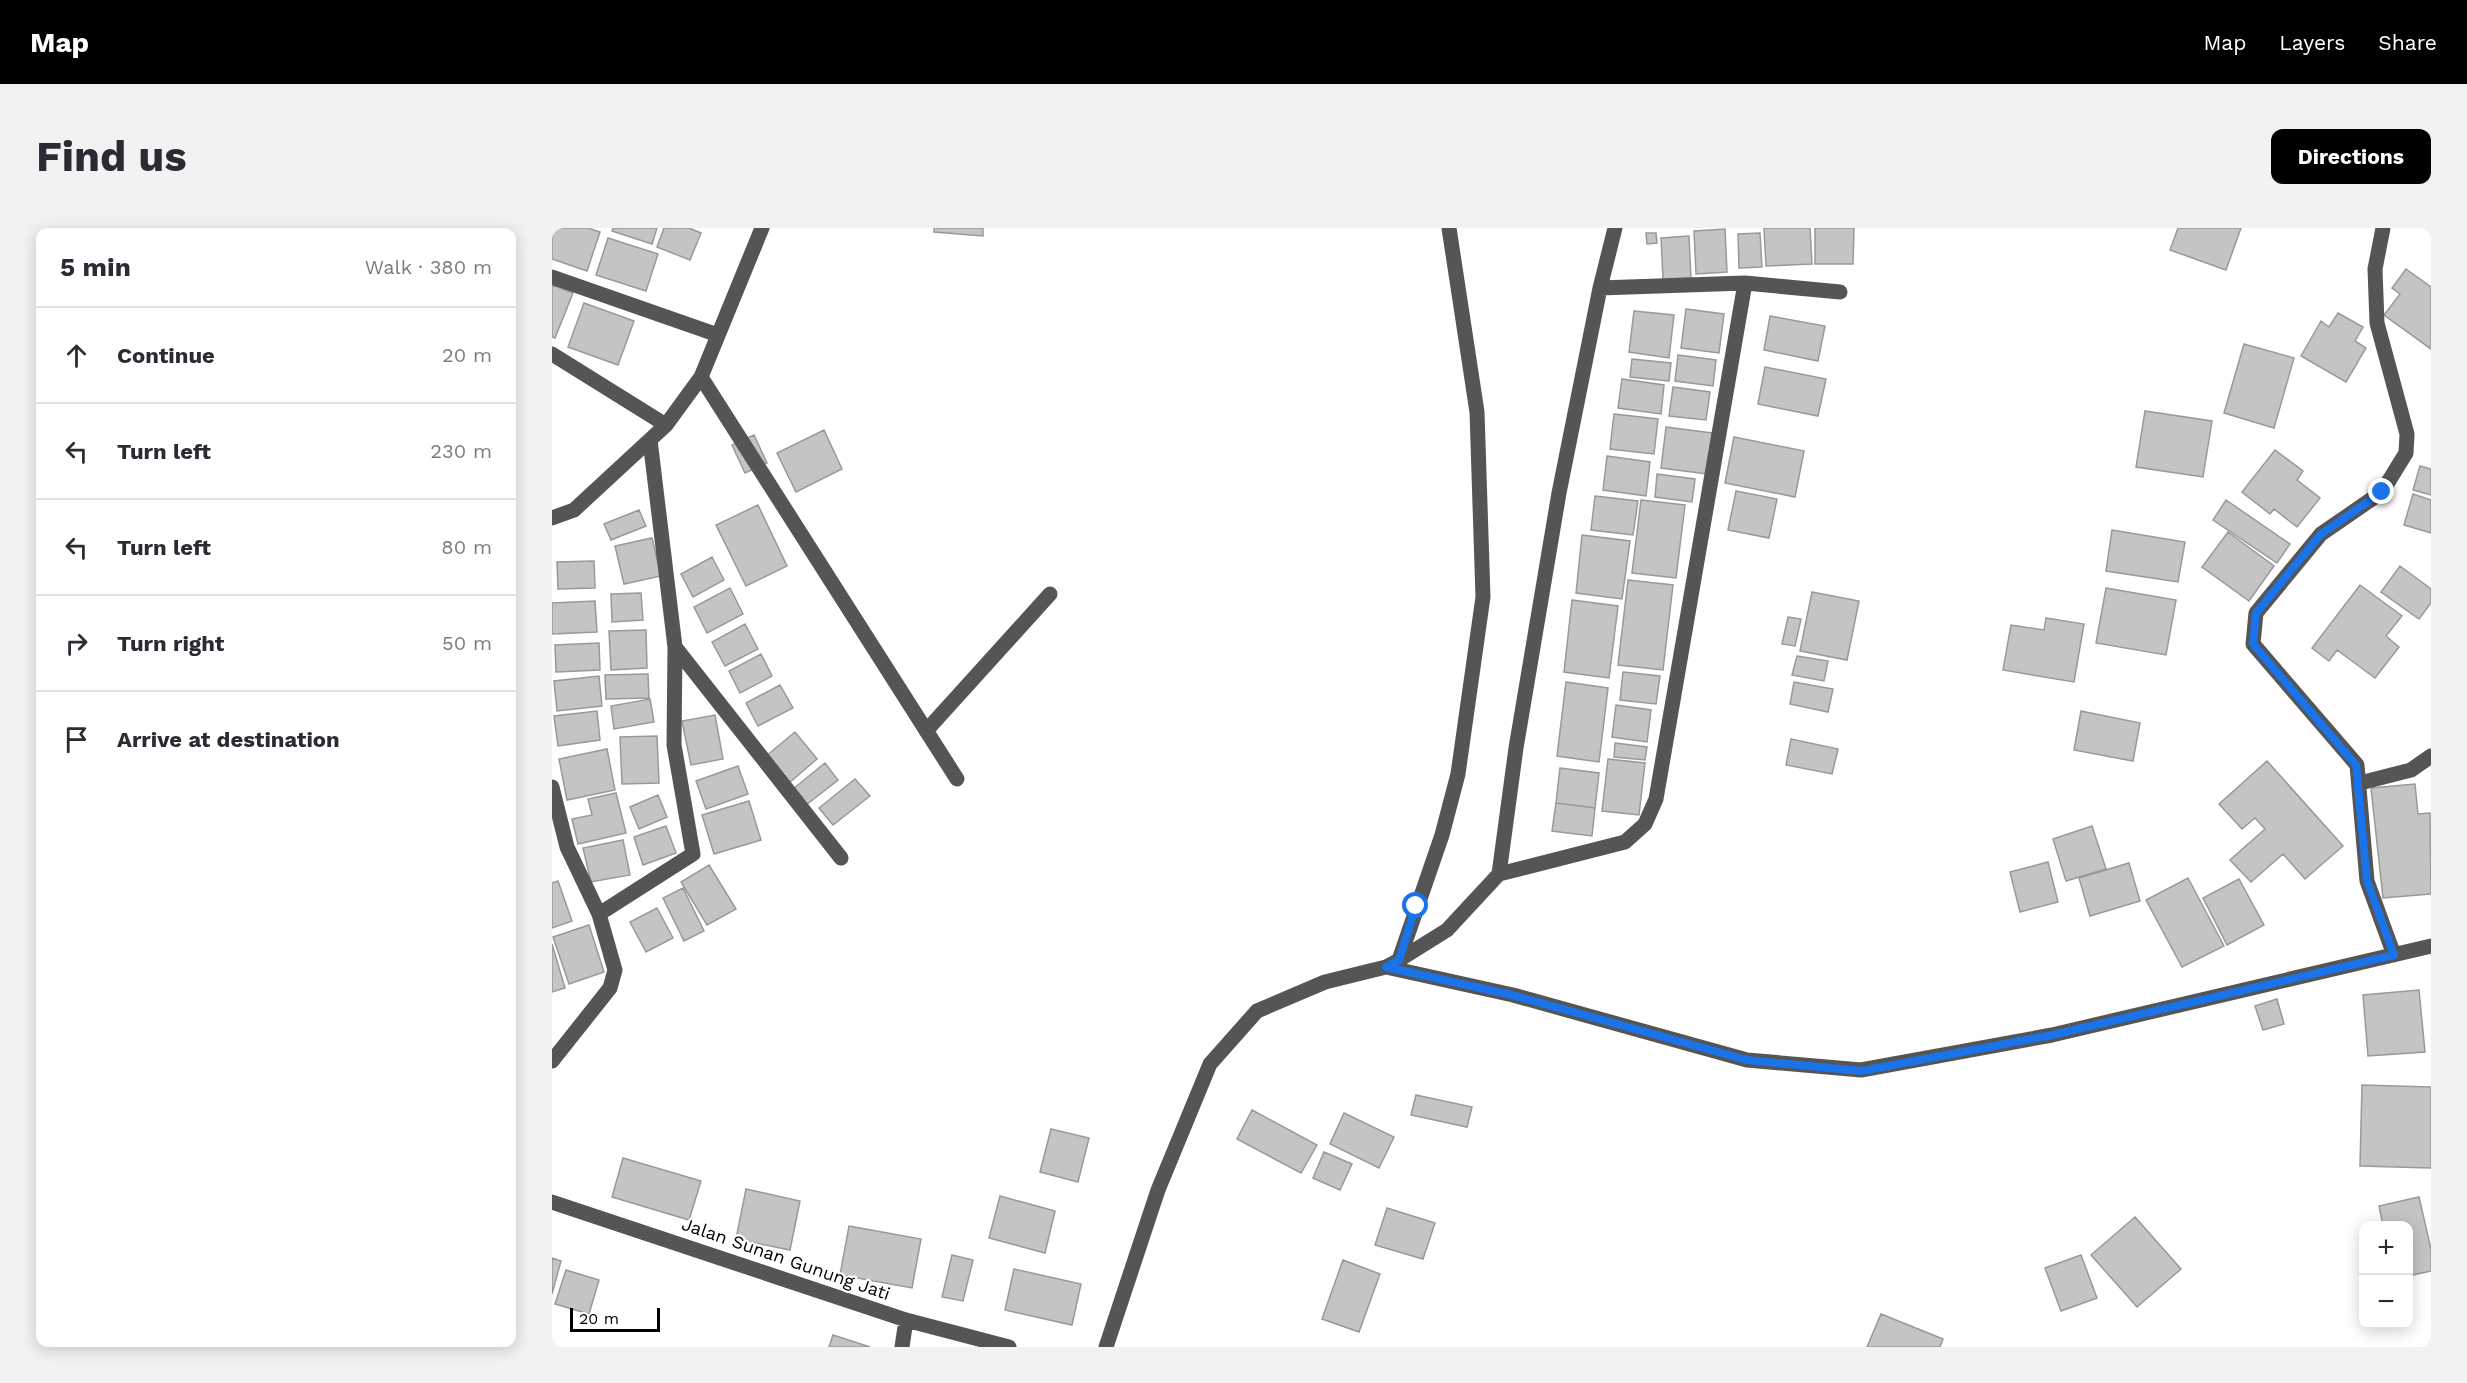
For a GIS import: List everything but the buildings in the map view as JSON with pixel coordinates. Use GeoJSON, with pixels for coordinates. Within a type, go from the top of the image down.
{"type":"FeatureCollection","features":[{"type":"Feature","properties":{"kind":"street"},"geometry":{"type":"LineString","coordinates":[[552,518],[574,510],[650,440],[666,424],[701,377],[762,228]]}},
{"type":"Feature","properties":{"kind":"street"},"geometry":{"type":"LineString","coordinates":[[1392,964],[1442,835],[1458,774],[1483,597],[1477,412],[1449,228]]}},
{"type":"Feature","properties":{"kind":"street"},"geometry":{"type":"LineString","coordinates":[[1499,874],[1516,747],[1553,527],[1600,288],[1615,228]]}},
{"type":"Feature","properties":{"kind":"street"},"geometry":{"type":"LineString","coordinates":[[2383,228],[2375,268],[2377,323],[2407,434],[2406,453],[2382,492],[2321,534],[2256,613],[2253,644],[2356,765],[2360,783],[2367,881],[2394,955]]}},
{"type":"Feature","properties":{"kind":"street"},"geometry":{"type":"LineString","coordinates":[[552,277],[718,335]]}},
{"type":"Feature","properties":{"kind":"street"},"geometry":{"type":"LineString","coordinates":[[1106,1347],[1158,1190],[1210,1064],[1257,1011],[1325,982],[1392,964],[1447,930],[1499,874],[1625,842],[1645,824],[1656,799],[1744,283]]}},
{"type":"Feature","properties":{"kind":"street"},"geometry":{"type":"LineString","coordinates":[[1600,288],[1744,283],[1840,292]]}},
{"type":"Feature","properties":{"kind":"street"},"geometry":{"type":"LineString","coordinates":[[552,354],[666,424]]}},
{"type":"Feature","properties":{"kind":"street"},"geometry":{"type":"LineString","coordinates":[[701,377],[957,779]]}},
{"type":"Feature","properties":{"kind":"street"},"geometry":{"type":"LineString","coordinates":[[599,914],[693,854],[674,745],[675,647],[650,440]]}},
{"type":"Feature","properties":{"kind":"street"},"geometry":{"type":"LineString","coordinates":[[926,731],[1050,594]]}},
{"type":"Feature","properties":{"kind":"street"},"geometry":{"type":"LineString","coordinates":[[675,647],[841,858]]}},
{"type":"Feature","properties":{"kind":"street"},"geometry":{"type":"LineString","coordinates":[[2360,783],[2412,770],[2431,756]]}},
{"type":"Feature","properties":{"kind":"street"},"geometry":{"type":"LineString","coordinates":[[552,787],[567,847],[599,914],[615,970],[610,988],[552,1061]]}},
{"type":"Feature","properties":{"kind":"street"},"geometry":{"type":"LineString","coordinates":[[1392,964],[1747,1060],[1861,1071],[2052,1035],[2431,946]]}},
{"type":"Feature","properties":{"kind":"street","name":"Jalan Sunan Gunung Jati"},"geometry":{"type":"LineString","coordinates":[[552,1202],[906,1320],[1009,1347]]}},
{"type":"Feature","properties":{"kind":"street"},"geometry":{"type":"LineString","coordinates":[[902,1347],[906,1320]]}},
{"type":"Feature","properties":{"kind":"route"},"geometry":{"type":"LineString","coordinates":[[1416,906],[1399,960],[1386,967],[1512,995],[1747,1060],[1861,1071],[2052,1035],[2394,955],[2367,881],[2360,783],[2356,765],[2253,644],[2256,613],[2321,534],[2382,492]]}}]}
